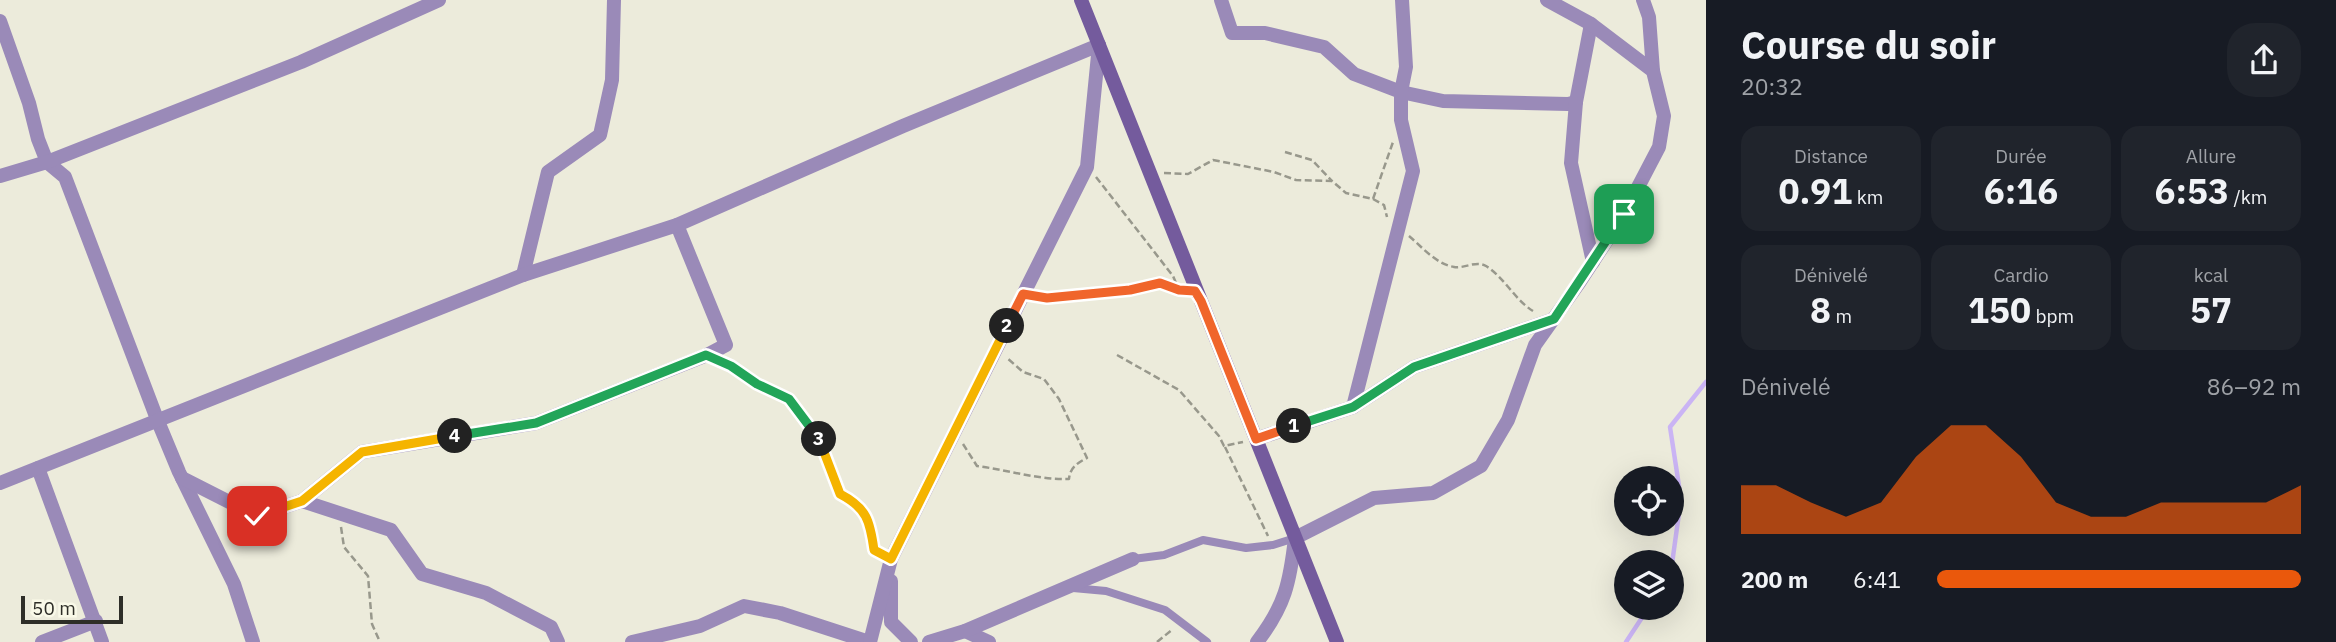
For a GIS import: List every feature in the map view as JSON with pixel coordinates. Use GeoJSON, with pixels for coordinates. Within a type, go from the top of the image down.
{"type":"FeatureCollection","features":[{"type":"Feature","properties":{"kind":"street"},"geometry":{"type":"LineString","coordinates":[[0,176],[47,162],[301,62],[439,0]]}},
{"type":"Feature","properties":{"kind":"street"},"geometry":{"type":"LineString","coordinates":[[523,275],[548,172],[600,135],[612,80],[614,0]]}},
{"type":"Feature","properties":{"kind":"street"},"geometry":{"type":"LineString","coordinates":[[1081,0],[1337,642]]}},
{"type":"Feature","properties":{"kind":"street"},"geometry":{"type":"LineString","coordinates":[[1221,0],[1232,33],[1265,33],[1324,47],[1354,75],[1401,92],[1443,101],[1576,102]]}},
{"type":"Feature","properties":{"kind":"street"},"geometry":{"type":"LineString","coordinates":[[1353,407],[1413,171],[1401,120],[1401,92],[1406,67],[1402,0]]}},
{"type":"Feature","properties":{"kind":"street"},"geometry":{"type":"LineString","coordinates":[[1547,0],[1591,24],[1653,71]]}},
{"type":"Feature","properties":{"kind":"street"},"geometry":{"type":"LineString","coordinates":[[1295,538],[1374,498],[1433,493],[1481,466],[1508,420],[1535,345],[1624,214],[1659,147],[1664,116],[1653,71],[1649,17],[1643,0]]}},
{"type":"Feature","properties":{"kind":"street"},"geometry":{"type":"LineString","coordinates":[[0,21],[47,162],[65,177],[157,419],[182,478],[234,584],[253,642]]}},
{"type":"Feature","properties":{"kind":"street"},"geometry":{"type":"LineString","coordinates":[[1591,24],[1576,102],[1571,163],[1593,262]]}},
{"type":"Feature","properties":{"kind":"street"},"geometry":{"type":"LineString","coordinates":[[632,642],[700,626],[744,606],[780,612],[869,642],[891,559],[1087,167],[1099,45]]}},
{"type":"Feature","properties":{"kind":"street"},"geometry":{"type":"LineString","coordinates":[[0,483],[523,275],[677,225],[903,126],[1099,45]]}},
{"type":"Feature","properties":{"kind":"street"},"geometry":{"type":"LineString","coordinates":[[182,478],[257,516],[302,501],[362,452],[536,423],[726,345],[677,225]]}},
{"type":"Feature","properties":{"kind":"street"},"geometry":{"type":"LineString","coordinates":[[1256,439],[1353,407],[1414,367],[1554,319]]}},
{"type":"Feature","properties":{"kind":"street"},"geometry":{"type":"LineString","coordinates":[[37,468],[102,642]]}},
{"type":"Feature","properties":{"kind":"street"},"geometry":{"type":"LineString","coordinates":[[302,501],[391,530],[422,574],[486,593],[551,627],[558,642]]}},
{"type":"Feature","properties":{"kind":"street"},"geometry":{"type":"LineString","coordinates":[[1257,642],[1272,623],[1290,582],[1295,538]]}},
{"type":"Feature","properties":{"kind":"street"},"geometry":{"type":"LineString","coordinates":[[891,559],[891,622],[911,642]]}},
{"type":"Feature","properties":{"kind":"street"},"geometry":{"type":"LineString","coordinates":[[929,642],[965,631],[1133,559]]}},
{"type":"Feature","properties":{"kind":"street"},"geometry":{"type":"LineString","coordinates":[[41,642],[96,621]]}},
{"type":"Feature","properties":{"kind":"street"},"geometry":{"type":"LineString","coordinates":[[965,631],[989,642]]}},
{"type":"Feature","properties":{"kind":"lane"},"geometry":{"type":"LineString","coordinates":[[1133,559],[1164,555],[1203,540],[1246,548],[1273,545],[1295,538]]}},
{"type":"Feature","properties":{"kind":"lane"},"geometry":{"type":"LineString","coordinates":[[1067,587],[1106,591],[1165,610],[1207,642]]}},
{"type":"Feature","properties":{"kind":"path"},"geometry":{"type":"LineString","coordinates":[[1373,199],[1393,142]]}},
{"type":"Feature","properties":{"kind":"path"},"geometry":{"type":"LineString","coordinates":[[1285,152],[1312,160],[1346,193],[1373,199],[1384,205],[1389,224],[1399,227],[1434,259],[1454,268],[1481,263],[1531,310],[1554,319]]}},
{"type":"Feature","properties":{"kind":"path"},"geometry":{"type":"LineString","coordinates":[[1150,172],[1188,174],[1213,160],[1274,172],[1296,180],[1332,181]]}},
{"type":"Feature","properties":{"kind":"path"},"geometry":{"type":"LineString","coordinates":[[1087,167],[1173,276],[1179,290]]}},
{"type":"Feature","properties":{"kind":"path"},"geometry":{"type":"LineString","coordinates":[[1023,294],[1047,298],[1130,290],[1160,283],[1179,290],[1195,291],[1201,301]]}},
{"type":"Feature","properties":{"kind":"path"},"geometry":{"type":"LineString","coordinates":[[955,430],[977,466],[1015,471],[1047,480],[1069,479],[1070,471],[1078,462],[1087,458],[1059,399],[1044,379],[1023,372],[996,348]]}},
{"type":"Feature","properties":{"kind":"path"},"geometry":{"type":"LineString","coordinates":[[706,355],[789,399],[802,419],[818,435],[840,494],[858,503],[865,514],[871,526],[874,550],[891,559]]}},
{"type":"Feature","properties":{"kind":"path"},"geometry":{"type":"LineString","coordinates":[[1117,355],[1178,390],[1220,436],[1273,545]]}},
{"type":"Feature","properties":{"kind":"path"},"geometry":{"type":"LineString","coordinates":[[1224,446],[1256,439]]}},
{"type":"Feature","properties":{"kind":"path"},"geometry":{"type":"LineString","coordinates":[[338,513],[344,547],[368,576],[372,624],[380,642]]}},
{"type":"Feature","properties":{"kind":"path"},"geometry":{"type":"LineString","coordinates":[[1157,642],[1181,622]]}},
{"type":"Feature","properties":{"kind":"waterway"},"geometry":{"type":"LineString","coordinates":[[1674,550],[1681,499],[1670,427],[1706,382]]}},
{"type":"Feature","properties":{"kind":"waterway"},"geometry":{"type":"LineString","coordinates":[[1626,642],[1640,620]]}},
{"type":"Feature","properties":{"kind":"route"},"geometry":{"type":"LineString","coordinates":[[257,516],[302,501],[362,452],[536,423],[706,355],[789,399],[802,419],[818,435],[840,494],[858,503],[871,526],[874,550],[891,559],[1023,294],[1047,298],[1130,290],[1160,283],[1179,290],[1195,291],[1256,439],[1353,407],[1414,367],[1554,319],[1624,214]]}}]}
